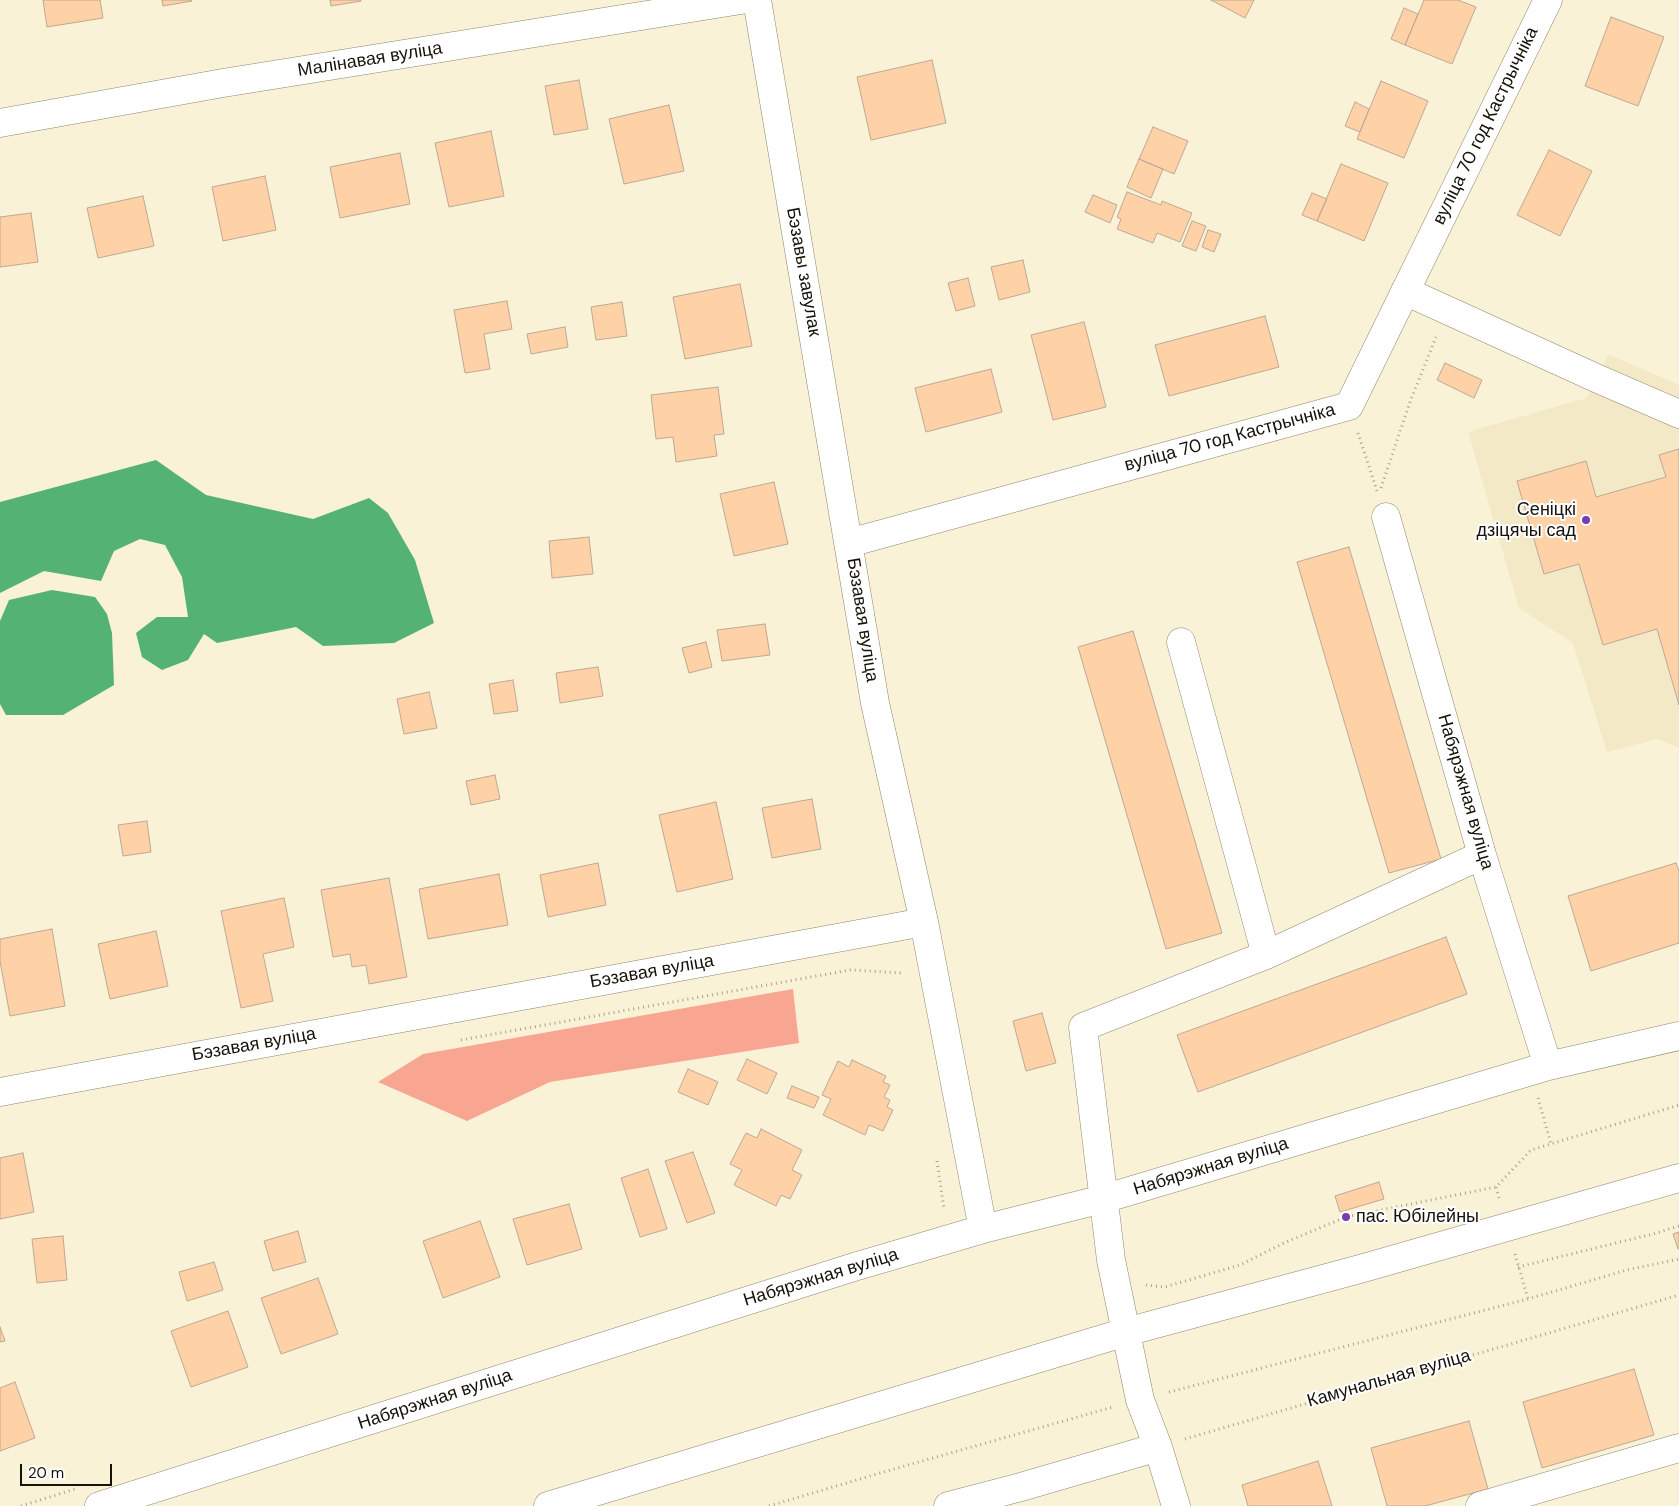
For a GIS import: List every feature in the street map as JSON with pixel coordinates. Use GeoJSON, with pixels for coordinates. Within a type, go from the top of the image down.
{"type":"FeatureCollection","features":[{"type":"Feature","properties":{"kind":"street","name":"Малінавая вуліца"},"geometry":{"type":"LineString","coordinates":[[0,123],[233,82],[741,0]]}},
{"type":"Feature","properties":{"kind":"street","name":"Бэзавы завулак"},"geometry":{"type":"LineString","coordinates":[[757,0],[849,543]]}},
{"type":"Feature","properties":{"kind":"street","name":"вуліца 70 год Кастрычніка"},"geometry":{"type":"LineString","coordinates":[[849,543],[1349,406],[1548,0]]}},
{"type":"Feature","properties":{"kind":"street"},"geometry":{"type":"LineString","coordinates":[[1405,291],[1679,414]]}},
{"type":"Feature","properties":{"kind":"street","name":"Набярэжная вуліца"},"geometry":{"type":"LineString","coordinates":[[1386,517],[1482,855],[1539,1069]]}},
{"type":"Feature","properties":{"kind":"street","name":"Бэзавая вуліца"},"geometry":{"type":"LineString","coordinates":[[0,1092],[924,922],[875,703],[849,543]]}},
{"type":"Feature","properties":{"kind":"street"},"geometry":{"type":"LineString","coordinates":[[1181,642],[1266,955]]}},
{"type":"Feature","properties":{"kind":"street"},"geometry":{"type":"LineString","coordinates":[[1176,1506],[1158,1447],[1140,1400],[1112,1260],[1103,1200],[1084,1027],[1266,955],[1482,855]]}},
{"type":"Feature","properties":{"kind":"street"},"geometry":{"type":"LineString","coordinates":[[924,922],[982,1229]]}},
{"type":"Feature","properties":{"kind":"street","name":"Набярэжная вуліца"},"geometry":{"type":"LineString","coordinates":[[99,1506],[854,1267],[982,1229],[1103,1200],[1539,1069],[1679,1036]]}},
{"type":"Feature","properties":{"kind":"street"},"geometry":{"type":"LineString","coordinates":[[548,1506],[1126,1332],[1360,1269],[1679,1178]]}},
{"type":"Feature","properties":{"kind":"street"},"geometry":{"type":"LineString","coordinates":[[948,1506],[1158,1447]]}},
{"type":"Feature","properties":{"kind":"street"},"geometry":{"type":"LineString","coordinates":[[1480,1506],[1679,1448]]}},
{"type":"Feature","properties":{"kind":"path"},"geometry":{"type":"LineString","coordinates":[[1349,406],[1379,496],[1410,402],[1447,310]]}},
{"type":"Feature","properties":{"kind":"path"},"geometry":{"type":"LineString","coordinates":[[451,1042],[850,970],[910,974]]}},
{"type":"Feature","properties":{"kind":"path"},"geometry":{"type":"LineString","coordinates":[[1539,1069],[1551,1144]]}},
{"type":"Feature","properties":{"kind":"path"},"geometry":{"type":"LineString","coordinates":[[1531,1150],[1679,1105]]}},
{"type":"Feature","properties":{"kind":"path"},"geometry":{"type":"LineString","coordinates":[[937,1160],[944,1209],[976,1202]]}},
{"type":"Feature","properties":{"kind":"path"},"geometry":{"type":"LineString","coordinates":[[1141,1280],[1148,1286],[1165,1287],[1240,1265],[1286,1242],[1346,1217],[1496,1187]]}},
{"type":"Feature","properties":{"kind":"path"},"geometry":{"type":"LineString","coordinates":[[1518,1266],[1679,1226]]}},
{"type":"Feature","properties":{"kind":"path"},"geometry":{"type":"LineString","coordinates":[[769,1506],[1140,1400],[1528,1299],[1627,1270],[1679,1259]]}},
{"type":"Feature","properties":{"kind":"path","name":"Камунальная вуліца"},"geometry":{"type":"LineString","coordinates":[[1158,1447],[1679,1295]]}},
{"type":"Feature","properties":{"kind":"shaded area","name":"Сеніцкі дзіцячы сад"},"geometry":{"type":"Polygon","coordinates":[[[1608,354],[1679,385],[1679,748],[1658,739],[1607,752],[1573,643],[1519,608],[1468,432],[1587,398],[1608,354]]]}},
{"type":"Feature","properties":{"kind":"shaded area"},"geometry":{"type":"Polygon","coordinates":[[[156,460],[206,495],[313,519],[369,498],[388,513],[415,560],[434,623],[394,643],[323,646],[296,627],[217,643],[204,634],[188,660],[162,670],[142,657],[136,633],[157,617],[188,617],[182,577],[165,545],[140,539],[114,551],[101,581],[44,571],[0,593],[0,502],[156,460]]]}},
{"type":"Feature","properties":{"kind":"shaded area"},"geometry":{"type":"Polygon","coordinates":[[[52,590],[95,597],[107,614],[112,633],[114,685],[63,715],[6,715],[0,704],[0,621],[9,600],[52,590]]]}},
{"type":"Feature","properties":{"kind":"shaded area"},"geometry":{"type":"Polygon","coordinates":[[[793,989],[799,1043],[550,1082],[467,1121],[378,1082],[423,1054],[793,989]]]}},
{"type":"Feature","properties":{"kind":"building"},"geometry":{"type":"Polygon","coordinates":[[[43,0],[100,0],[103,18],[47,27],[43,0]]]}},
{"type":"Feature","properties":{"kind":"building"},"geometry":{"type":"Polygon","coordinates":[[[162,0],[191,0],[192,1],[163,6],[162,0]]]}},
{"type":"Feature","properties":{"kind":"building"},"geometry":{"type":"Polygon","coordinates":[[[330,0],[361,0],[361,1],[331,6],[330,0]]]}},
{"type":"Feature","properties":{"kind":"building"},"geometry":{"type":"Polygon","coordinates":[[[1211,0],[1254,0],[1245,18],[1211,0]]]}},
{"type":"Feature","properties":{"kind":"building"},"geometry":{"type":"Polygon","coordinates":[[[1424,0],[1458,0],[1476,7],[1452,64],[1405,45],[1424,0]]]}},
{"type":"Feature","properties":{"kind":"building"},"geometry":{"type":"Polygon","coordinates":[[[1404,8],[1418,14],[1405,45],[1391,39],[1404,8]]]}},
{"type":"Feature","properties":{"kind":"building"},"geometry":{"type":"Polygon","coordinates":[[[1611,17],[1664,37],[1638,106],[1585,86],[1611,17]]]}},
{"type":"Feature","properties":{"kind":"building"},"geometry":{"type":"Polygon","coordinates":[[[932,60],[946,123],[871,140],[857,77],[932,60]]]}},
{"type":"Feature","properties":{"kind":"building"},"geometry":{"type":"Polygon","coordinates":[[[579,80],[588,129],[554,135],[545,86],[579,80]]]}},
{"type":"Feature","properties":{"kind":"building"},"geometry":{"type":"Polygon","coordinates":[[[1381,81],[1428,101],[1404,158],[1357,139],[1381,81]]]}},
{"type":"Feature","properties":{"kind":"building"},"geometry":{"type":"Polygon","coordinates":[[[1355,102],[1369,109],[1360,132],[1345,126],[1355,102]]]}},
{"type":"Feature","properties":{"kind":"building"},"geometry":{"type":"Polygon","coordinates":[[[669,105],[684,171],[624,184],[609,119],[669,105]]]}},
{"type":"Feature","properties":{"kind":"building"},"geometry":{"type":"Polygon","coordinates":[[[1153,127],[1188,141],[1174,174],[1139,159],[1153,127]]]}},
{"type":"Feature","properties":{"kind":"building"},"geometry":{"type":"Polygon","coordinates":[[[491,131],[504,196],[449,207],[435,143],[491,131]]]}},
{"type":"Feature","properties":{"kind":"building"},"geometry":{"type":"Polygon","coordinates":[[[1549,150],[1592,171],[1560,236],[1517,215],[1549,150]]]}},
{"type":"Feature","properties":{"kind":"building"},"geometry":{"type":"Polygon","coordinates":[[[400,153],[410,204],[340,218],[330,167],[400,153]]]}},
{"type":"Feature","properties":{"kind":"building"},"geometry":{"type":"Polygon","coordinates":[[[1139,159],[1163,169],[1151,198],[1127,187],[1139,159]]]}},
{"type":"Feature","properties":{"kind":"building"},"geometry":{"type":"Polygon","coordinates":[[[1341,164],[1388,183],[1364,241],[1317,221],[1341,164]]]}},
{"type":"Feature","properties":{"kind":"building"},"geometry":{"type":"Polygon","coordinates":[[[265,176],[276,230],[223,241],[212,187],[265,176]]]}},
{"type":"Feature","properties":{"kind":"building"},"geometry":{"type":"Polygon","coordinates":[[[1127,192],[1161,205],[1162,201],[1192,213],[1180,242],[1157,233],[1153,243],[1117,229],[1121,219],[1117,217],[1127,192]]]}},
{"type":"Feature","properties":{"kind":"building"},"geometry":{"type":"Polygon","coordinates":[[[1312,193],[1327,199],[1317,221],[1302,215],[1312,193]]]}},
{"type":"Feature","properties":{"kind":"building"},"geometry":{"type":"Polygon","coordinates":[[[1093,195],[1117,205],[1110,223],[1085,212],[1093,195]]]}},
{"type":"Feature","properties":{"kind":"building"},"geometry":{"type":"Polygon","coordinates":[[[143,196],[154,246],[98,258],[87,208],[143,196]]]}},
{"type":"Feature","properties":{"kind":"building"},"geometry":{"type":"Polygon","coordinates":[[[31,213],[38,262],[0,267],[0,217],[31,213]]]}},
{"type":"Feature","properties":{"kind":"building"},"geometry":{"type":"Polygon","coordinates":[[[1192,221],[1206,226],[1196,251],[1182,246],[1192,221]]]}},
{"type":"Feature","properties":{"kind":"building"},"geometry":{"type":"Polygon","coordinates":[[[1208,230],[1221,234],[1214,252],[1202,247],[1208,230]]]}},
{"type":"Feature","properties":{"kind":"building"},"geometry":{"type":"Polygon","coordinates":[[[1023,260],[1030,292],[999,300],[991,267],[1023,260]]]}},
{"type":"Feature","properties":{"kind":"building"},"geometry":{"type":"Polygon","coordinates":[[[968,278],[975,306],[956,311],[948,283],[968,278]]]}},
{"type":"Feature","properties":{"kind":"building"},"geometry":{"type":"Polygon","coordinates":[[[740,284],[752,346],[685,359],[673,297],[740,284]]]}},
{"type":"Feature","properties":{"kind":"building"},"geometry":{"type":"Polygon","coordinates":[[[507,301],[512,329],[484,334],[490,369],[465,373],[454,310],[507,301]]]}},
{"type":"Feature","properties":{"kind":"building"},"geometry":{"type":"Polygon","coordinates":[[[622,302],[627,336],[596,340],[591,307],[622,302]]]}},
{"type":"Feature","properties":{"kind":"building"},"geometry":{"type":"Polygon","coordinates":[[[1265,316],[1279,367],[1169,396],[1155,345],[1265,316]]]}},
{"type":"Feature","properties":{"kind":"building"},"geometry":{"type":"Polygon","coordinates":[[[1084,322],[1106,407],[1053,420],[1031,335],[1084,322]]]}},
{"type":"Feature","properties":{"kind":"building"},"geometry":{"type":"Polygon","coordinates":[[[565,327],[568,347],[531,354],[527,334],[565,327]]]}},
{"type":"Feature","properties":{"kind":"building"},"geometry":{"type":"Polygon","coordinates":[[[1445,363],[1482,380],[1474,398],[1437,380],[1445,363]]]}},
{"type":"Feature","properties":{"kind":"building"},"geometry":{"type":"Polygon","coordinates":[[[991,369],[1002,412],[926,432],[915,388],[991,369]]]}},
{"type":"Feature","properties":{"kind":"building"},"geometry":{"type":"Polygon","coordinates":[[[718,387],[724,434],[714,435],[717,456],[676,462],[673,437],[656,439],[651,395],[718,387]]]}},
{"type":"Feature","properties":{"kind":"building"},"geometry":{"type":"Polygon","coordinates":[[[1679,449],[1679,705],[1657,629],[1603,645],[1579,564],[1544,574],[1517,481],[1586,461],[1596,497],[1666,477],[1659,455],[1679,449]]]}},
{"type":"Feature","properties":{"kind":"building"},"geometry":{"type":"Polygon","coordinates":[[[774,482],[788,544],[734,556],[720,494],[774,482]]]}},
{"type":"Feature","properties":{"kind":"building"},"geometry":{"type":"Polygon","coordinates":[[[589,537],[593,574],[552,578],[549,541],[589,537]]]}},
{"type":"Feature","properties":{"kind":"building"},"geometry":{"type":"Polygon","coordinates":[[[1349,547],[1441,859],[1389,873],[1297,562],[1349,547]]]}},
{"type":"Feature","properties":{"kind":"building"},"geometry":{"type":"Polygon","coordinates":[[[765,624],[770,655],[722,661],[717,630],[765,624]]]}},
{"type":"Feature","properties":{"kind":"building"},"geometry":{"type":"Polygon","coordinates":[[[1133,631],[1222,933],[1166,949],[1078,647],[1133,631]]]}},
{"type":"Feature","properties":{"kind":"building"},"geometry":{"type":"Polygon","coordinates":[[[706,642],[712,667],[689,673],[682,648],[706,642]]]}},
{"type":"Feature","properties":{"kind":"building"},"geometry":{"type":"Polygon","coordinates":[[[598,667],[603,696],[560,703],[556,673],[598,667]]]}},
{"type":"Feature","properties":{"kind":"building"},"geometry":{"type":"Polygon","coordinates":[[[513,680],[518,711],[494,714],[489,684],[513,680]]]}},
{"type":"Feature","properties":{"kind":"building"},"geometry":{"type":"Polygon","coordinates":[[[429,692],[437,728],[404,734],[397,699],[429,692]]]}},
{"type":"Feature","properties":{"kind":"building"},"geometry":{"type":"Polygon","coordinates":[[[495,775],[500,799],[471,805],[466,781],[495,775]]]}},
{"type":"Feature","properties":{"kind":"building"},"geometry":{"type":"Polygon","coordinates":[[[812,799],[821,849],[772,858],[762,808],[812,799]]]}},
{"type":"Feature","properties":{"kind":"building"},"geometry":{"type":"Polygon","coordinates":[[[716,802],[733,879],[677,892],[659,815],[716,802]]]}},
{"type":"Feature","properties":{"kind":"building"},"geometry":{"type":"Polygon","coordinates":[[[147,821],[151,852],[123,856],[118,825],[147,821]]]}},
{"type":"Feature","properties":{"kind":"building"},"geometry":{"type":"Polygon","coordinates":[[[598,863],[606,905],[548,917],[540,875],[598,863]]]}},
{"type":"Feature","properties":{"kind":"building"},"geometry":{"type":"Polygon","coordinates":[[[1676,863],[1679,871],[1679,943],[1591,971],[1568,896],[1676,863]]]}},
{"type":"Feature","properties":{"kind":"building"},"geometry":{"type":"Polygon","coordinates":[[[499,874],[508,925],[428,939],[419,889],[499,874]]]}},
{"type":"Feature","properties":{"kind":"building"},"geometry":{"type":"Polygon","coordinates":[[[389,878],[407,977],[369,984],[366,965],[352,967],[350,954],[333,957],[321,890],[389,878]]]}},
{"type":"Feature","properties":{"kind":"building"},"geometry":{"type":"Polygon","coordinates":[[[284,898],[294,947],[263,954],[273,1001],[241,1008],[221,911],[284,898]]]}},
{"type":"Feature","properties":{"kind":"building"},"geometry":{"type":"Polygon","coordinates":[[[52,929],[65,1006],[10,1016],[0,961],[0,939],[52,929]]]}},
{"type":"Feature","properties":{"kind":"building"},"geometry":{"type":"Polygon","coordinates":[[[156,931],[168,986],[110,999],[98,944],[156,931]]]}},
{"type":"Feature","properties":{"kind":"building"},"geometry":{"type":"Polygon","coordinates":[[[1446,937],[1467,994],[1198,1092],[1177,1035],[1446,937]]]}},
{"type":"Feature","properties":{"kind":"building"},"geometry":{"type":"Polygon","coordinates":[[[1042,1013],[1056,1063],[1026,1071],[1013,1021],[1042,1013]]]}},
{"type":"Feature","properties":{"kind":"building"},"geometry":{"type":"Polygon","coordinates":[[[747,1059],[777,1073],[767,1094],[737,1080],[747,1059]]]}},
{"type":"Feature","properties":{"kind":"building"},"geometry":{"type":"Polygon","coordinates":[[[852,1060],[886,1076],[883,1082],[890,1085],[884,1097],[890,1100],[887,1107],[893,1110],[883,1131],[869,1125],[865,1135],[823,1115],[831,1099],[822,1095],[838,1061],[849,1067],[852,1060]]]}},
{"type":"Feature","properties":{"kind":"building"},"geometry":{"type":"Polygon","coordinates":[[[688,1069],[718,1082],[708,1105],[678,1092],[688,1069]]]}},
{"type":"Feature","properties":{"kind":"building"},"geometry":{"type":"Polygon","coordinates":[[[792,1086],[819,1097],[814,1108],[787,1098],[792,1086]]]}},
{"type":"Feature","properties":{"kind":"building"},"geometry":{"type":"Polygon","coordinates":[[[761,1129],[802,1150],[792,1170],[802,1175],[790,1199],[781,1195],[776,1206],[734,1185],[742,1170],[730,1164],[746,1133],[757,1138],[761,1129]]]}},
{"type":"Feature","properties":{"kind":"building"},"geometry":{"type":"Polygon","coordinates":[[[693,1152],[715,1213],[687,1223],[665,1161],[693,1152]]]}},
{"type":"Feature","properties":{"kind":"building"},"geometry":{"type":"Polygon","coordinates":[[[23,1153],[34,1212],[0,1219],[0,1158],[23,1153]]]}},
{"type":"Feature","properties":{"kind":"building"},"geometry":{"type":"Polygon","coordinates":[[[648,1169],[667,1229],[640,1237],[621,1178],[648,1169]]]}},
{"type":"Feature","properties":{"kind":"building"},"geometry":{"type":"Polygon","coordinates":[[[1379,1182],[1384,1199],[1340,1212],[1335,1196],[1379,1182]]]}},
{"type":"Feature","properties":{"kind":"building"},"geometry":{"type":"Polygon","coordinates":[[[569,1204],[582,1249],[527,1265],[513,1219],[569,1204]]]}},
{"type":"Feature","properties":{"kind":"building"},"geometry":{"type":"Polygon","coordinates":[[[480,1221],[500,1277],[443,1298],[423,1241],[480,1221]]]}},
{"type":"Feature","properties":{"kind":"building"},"geometry":{"type":"Polygon","coordinates":[[[298,1231],[306,1262],[273,1271],[264,1241],[298,1231]]]}},
{"type":"Feature","properties":{"kind":"building"},"geometry":{"type":"Polygon","coordinates":[[[1679,1232],[1679,1249],[1678,1249],[1673,1234],[1679,1232]]]}},
{"type":"Feature","properties":{"kind":"building"},"geometry":{"type":"Polygon","coordinates":[[[63,1236],[67,1280],[37,1283],[32,1239],[63,1236]]]}},
{"type":"Feature","properties":{"kind":"building"},"geometry":{"type":"Polygon","coordinates":[[[214,1262],[223,1290],[187,1301],[179,1272],[214,1262]]]}},
{"type":"Feature","properties":{"kind":"building"},"geometry":{"type":"Polygon","coordinates":[[[318,1278],[338,1334],[281,1354],[261,1298],[318,1278]]]}},
{"type":"Feature","properties":{"kind":"building"},"geometry":{"type":"Polygon","coordinates":[[[228,1311],[248,1367],[191,1387],[171,1331],[228,1311]]]}},
{"type":"Feature","properties":{"kind":"building"},"geometry":{"type":"Polygon","coordinates":[[[0,1327],[5,1341],[0,1342],[0,1327]]]}},
{"type":"Feature","properties":{"kind":"building"},"geometry":{"type":"Polygon","coordinates":[[[1634,1369],[1654,1435],[1542,1468],[1523,1402],[1634,1369]]]}},
{"type":"Feature","properties":{"kind":"building"},"geometry":{"type":"Polygon","coordinates":[[[15,1382],[35,1438],[0,1451],[0,1388],[15,1382]]]}},
{"type":"Feature","properties":{"kind":"building"},"geometry":{"type":"Polygon","coordinates":[[[1469,1421],[1488,1489],[1425,1506],[1387,1506],[1371,1448],[1469,1421]]]}},
{"type":"Feature","properties":{"kind":"building"},"geometry":{"type":"Polygon","coordinates":[[[1318,1461],[1332,1506],[1248,1506],[1242,1485],[1318,1461]]]}},
{"type":"Feature","properties":{"kind":"place","name":"Сеніцкі дзіцячы сад"},"geometry":{"type":"Point","coordinates":[1586,520]}},
{"type":"Feature","properties":{"kind":"place","name":"пас. Юбілейны"},"geometry":{"type":"Point","coordinates":[1346,1217]}}]}
